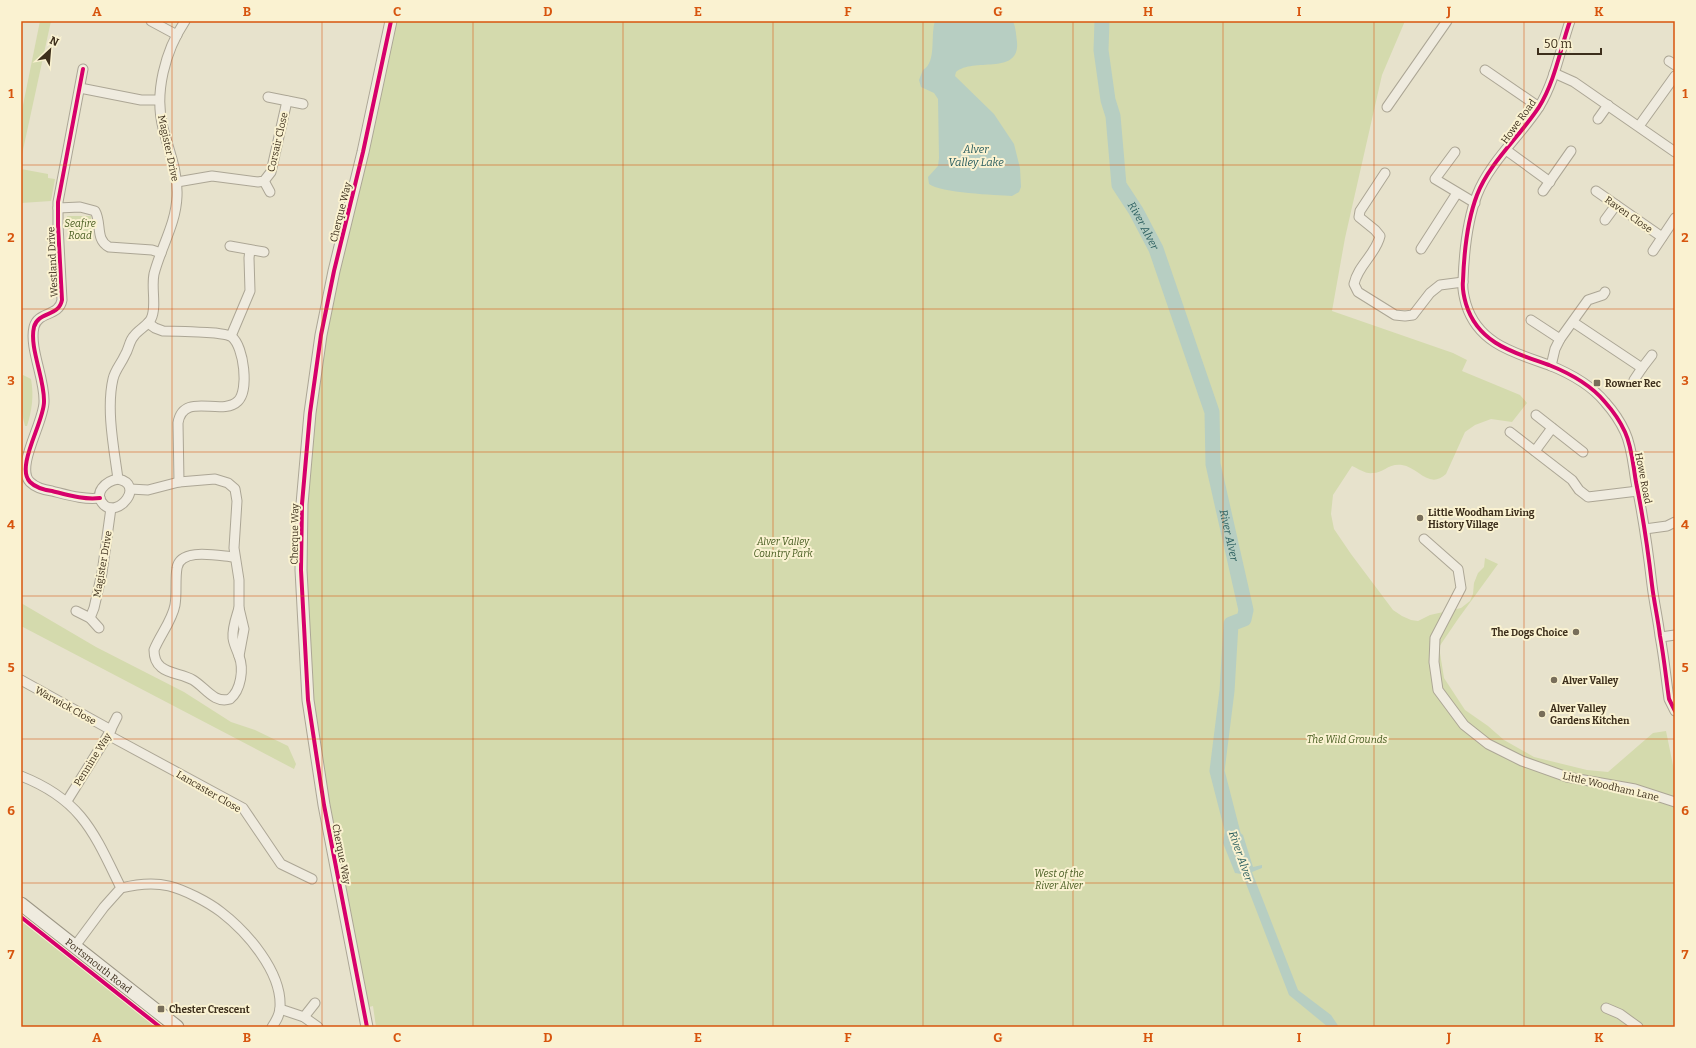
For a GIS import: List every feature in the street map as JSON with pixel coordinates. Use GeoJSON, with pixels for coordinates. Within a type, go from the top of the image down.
{"type":"FeatureCollection","features":[{"type":"Feature","properties":{"kind":"main road","name":"Portsmouth Road"},"geometry":{"type":"LineString","coordinates":[[21,904],[177,1027]]}},
{"type":"Feature","properties":{"kind":"street"},"geometry":{"type":"LineString","coordinates":[[150,21],[177,35]]}},
{"type":"Feature","properties":{"kind":"street","name":"Magister Drive"},"geometry":{"type":"LineString","coordinates":[[148,323],[153,312],[152,288],[154,274],[175,212],[177,182],[175,167],[164,129],[159,100],[163,73],[177,35],[185,21]]}},
{"type":"Feature","properties":{"kind":"street","name":"Cherque Way"},"geometry":{"type":"LineString","coordinates":[[367,1027],[324,804],[308,700],[302,577],[302,504],[310,413],[321,335],[334,271],[363,152],[392,21]]}},
{"type":"Feature","properties":{"kind":"street"},"geometry":{"type":"LineString","coordinates":[[1387,108],[1447,21]]}},
{"type":"Feature","properties":{"kind":"street","name":"Howe Road"},"geometry":{"type":"LineString","coordinates":[[1570,21],[1554,73],[1539,107],[1506,150],[1477,194],[1468,228],[1462,282],[1468,312],[1475,324],[1485,336],[1500,347],[1516,355],[1551,366],[1578,380],[1593,390],[1616,416],[1625,432],[1629,445],[1645,529],[1669,699],[1675,711]]}},
{"type":"Feature","properties":{"kind":"street","name":"Westland Drive"},"geometry":{"type":"LineString","coordinates":[[82,68],[80,88],[58,208],[62,304],[56,311],[39,318],[34,326],[35,349],[44,391],[44,404],[38,427],[25,464],[25,471],[26,477],[30,483],[42,489],[91,499],[100,498]]}},
{"type":"Feature","properties":{"kind":"street"},"geometry":{"type":"LineString","coordinates":[[1485,70],[1539,107]]}},
{"type":"Feature","properties":{"kind":"street"},"geometry":{"type":"LineString","coordinates":[[1554,73],[1574,82],[1675,152]]}},
{"type":"Feature","properties":{"kind":"street"},"geometry":{"type":"LineString","coordinates":[[1639,126],[1675,76]]}},
{"type":"Feature","properties":{"kind":"street"},"geometry":{"type":"LineString","coordinates":[[80,88],[141,100],[159,100]]}},
{"type":"Feature","properties":{"kind":"street","name":"Corsair Close"},"geometry":{"type":"LineString","coordinates":[[268,97],[303,104]]}},
{"type":"Feature","properties":{"kind":"street","name":"Corsair Close"},"geometry":{"type":"LineString","coordinates":[[177,182],[212,176],[258,182],[264,181],[271,172],[286,101]]}},
{"type":"Feature","properties":{"kind":"street"},"geometry":{"type":"LineString","coordinates":[[1598,119],[1608,105]]}},
{"type":"Feature","properties":{"kind":"street"},"geometry":{"type":"LineString","coordinates":[[1506,150],[1550,182]]}},
{"type":"Feature","properties":{"kind":"street"},"geometry":{"type":"LineString","coordinates":[[1543,191],[1571,151]]}},
{"type":"Feature","properties":{"kind":"street"},"geometry":{"type":"LineString","coordinates":[[1455,152],[1435,179],[1475,203]]}},
{"type":"Feature","properties":{"kind":"street"},"geometry":{"type":"LineString","coordinates":[[1385,173],[1360,211],[1359,217],[1380,236],[1379,243],[1356,276],[1354,284],[1358,292],[1395,315],[1405,316],[1413,315],[1430,293],[1440,285],[1462,282]]}},
{"type":"Feature","properties":{"kind":"street","name":"Corsair Close"},"geometry":{"type":"LineString","coordinates":[[264,181],[270,192]]}},
{"type":"Feature","properties":{"kind":"street","name":"Raven Close"},"geometry":{"type":"LineString","coordinates":[[1596,191],[1662,237]]}},
{"type":"Feature","properties":{"kind":"street"},"geometry":{"type":"LineString","coordinates":[[1421,249],[1457,193]]}},
{"type":"Feature","properties":{"kind":"street"},"geometry":{"type":"LineString","coordinates":[[1605,220],[1616,205]]}},
{"type":"Feature","properties":{"kind":"street"},"geometry":{"type":"LineString","coordinates":[[58,208],[80,207],[95,211],[99,223],[100,239],[104,245],[109,248],[152,250],[161,253]]}},
{"type":"Feature","properties":{"kind":"street","name":"Raven Close"},"geometry":{"type":"LineString","coordinates":[[1653,251],[1675,218]]}},
{"type":"Feature","properties":{"kind":"street"},"geometry":{"type":"LineString","coordinates":[[230,246],[264,252]]}},
{"type":"Feature","properties":{"kind":"street"},"geometry":{"type":"LineString","coordinates":[[231,336],[250,291],[250,250]]}},
{"type":"Feature","properties":{"kind":"street"},"geometry":{"type":"LineString","coordinates":[[1551,366],[1554,349],[1588,300],[1603,295],[1605,292]]}},
{"type":"Feature","properties":{"kind":"street"},"geometry":{"type":"LineString","coordinates":[[1531,320],[1560,339]]}},
{"type":"Feature","properties":{"kind":"street"},"geometry":{"type":"LineString","coordinates":[[1573,322],[1642,368]]}},
{"type":"Feature","properties":{"kind":"street"},"geometry":{"type":"LineString","coordinates":[[118,479],[111,426],[113,379],[115,372],[126,355],[132,338],[148,323],[163,331],[216,333],[231,336],[237,343],[242,359],[242,394],[236,403],[231,405],[190,407],[181,414],[178,423],[179,482]]}},
{"type":"Feature","properties":{"kind":"street"},"geometry":{"type":"LineString","coordinates":[[1634,380],[1652,355]]}},
{"type":"Feature","properties":{"kind":"street"},"geometry":{"type":"LineString","coordinates":[[1536,415],[1583,452]]}},
{"type":"Feature","properties":{"kind":"street"},"geometry":{"type":"LineString","coordinates":[[1535,451],[1552,428]]}},
{"type":"Feature","properties":{"kind":"street"},"geometry":{"type":"LineString","coordinates":[[1510,432],[1572,480],[1579,490],[1588,497],[1638,491]]}},
{"type":"Feature","properties":{"kind":"street"},"geometry":{"type":"LineString","coordinates":[[118,479],[125,482],[130,489],[129,494],[116,508],[111,508],[104,504],[100,498],[100,491],[110,481],[118,479]]}},
{"type":"Feature","properties":{"kind":"street"},"geometry":{"type":"LineString","coordinates":[[130,489],[148,490],[179,482],[215,479],[228,483],[235,489],[237,501],[234,557],[239,580],[240,608],[233,631],[234,645],[239,656],[241,666],[239,685],[234,696],[224,701],[218,700],[192,679],[167,671],[160,667],[154,655],[156,644],[173,611],[176,600],[176,569],[180,559],[188,555],[234,557]]}},
{"type":"Feature","properties":{"kind":"street","name":"Magister Drive"},"geometry":{"type":"LineString","coordinates":[[90,618],[94,608],[102,573],[111,508]]}},
{"type":"Feature","properties":{"kind":"street"},"geometry":{"type":"LineString","coordinates":[[1645,529],[1667,526],[1675,522]]}},
{"type":"Feature","properties":{"kind":"street","name":"Little Woodham Lane"},"geometry":{"type":"LineString","coordinates":[[1424,540],[1458,569],[1461,588],[1435,638],[1434,662],[1438,690],[1464,724],[1488,744],[1522,761],[1566,777],[1635,789],[1675,802]]}},
{"type":"Feature","properties":{"kind":"street"},"geometry":{"type":"LineString","coordinates":[[76,611],[90,618],[99,628]]}},
{"type":"Feature","properties":{"kind":"street"},"geometry":{"type":"LineString","coordinates":[[1661,638],[1675,635]]}},
{"type":"Feature","properties":{"kind":"street","name":"Warwick Close"},"geometry":{"type":"LineString","coordinates":[[21,680],[109,732]]}},
{"type":"Feature","properties":{"kind":"street","name":"Pennine Way"},"geometry":{"type":"LineString","coordinates":[[66,801],[117,717]]}},
{"type":"Feature","properties":{"kind":"street","name":"Lancaster Close"},"geometry":{"type":"LineString","coordinates":[[109,732],[243,808],[281,864],[312,879]]}},
{"type":"Feature","properties":{"kind":"street"},"geometry":{"type":"LineString","coordinates":[[21,776],[42,786],[66,801],[82,817],[102,849],[121,888]]}},
{"type":"Feature","properties":{"kind":"street"},"geometry":{"type":"LineString","coordinates":[[75,946],[121,888],[136,884],[169,886],[189,893],[220,911],[242,930],[257,948],[268,966],[279,994],[280,1009],[278,1018],[272,1027]]}},
{"type":"Feature","properties":{"kind":"street"},"geometry":{"type":"LineString","coordinates":[[304,1017],[315,1003]]}},
{"type":"Feature","properties":{"kind":"street"},"geometry":{"type":"LineString","coordinates":[[1606,1008],[1620,1014],[1638,1027]]}},
{"type":"Feature","properties":{"kind":"street"},"geometry":{"type":"LineString","coordinates":[[280,1009],[304,1017],[318,1027]]}},
{"type":"Feature","properties":{"kind":"green space"},"geometry":{"type":"Polygon","coordinates":[[[40,21],[51,21],[21,159],[21,115],[40,21]]]}},
{"type":"Feature","properties":{"kind":"green space","name":"Alver Valley Country Park"},"geometry":{"type":"Polygon","coordinates":[[[391,21],[1405,21],[1382,75],[1345,238],[1332,311],[1453,353],[1467,360],[1462,371],[1520,395],[1527,403],[1512,422],[1491,419],[1475,425],[1465,432],[1446,474],[1440,478],[1434,480],[1429,479],[1402,465],[1393,465],[1377,473],[1365,472],[1352,466],[1333,495],[1331,514],[1334,529],[1393,610],[1411,620],[1418,621],[1430,615],[1461,608],[1470,601],[1473,594],[1474,583],[1478,573],[1484,567],[1485,558],[1498,564],[1439,647],[1444,678],[1465,710],[1488,726],[1504,740],[1534,757],[1587,770],[1608,772],[1653,733],[1666,731],[1675,775],[1675,1027],[376,1027],[373,1006],[369,1007],[356,939],[324,805],[301,570],[310,413],[391,21]]]}},
{"type":"Feature","properties":{"kind":"green space"},"geometry":{"type":"Polygon","coordinates":[[[21,169],[48,174],[48,178],[55,179],[51,201],[21,203],[21,169]]]}},
{"type":"Feature","properties":{"kind":"green space","name":"Seafire Road"},"geometry":{"type":"Polygon","coordinates":[[[67,216],[91,216],[92,241],[69,241],[67,216]]]}},
{"type":"Feature","properties":{"kind":"green space"},"geometry":{"type":"Polygon","coordinates":[[[23,375],[31,379],[32,385],[32,403],[27,426],[25,426],[23,419],[22,407],[21,394],[23,375]]]}},
{"type":"Feature","properties":{"kind":"green space"},"geometry":{"type":"Polygon","coordinates":[[[21,603],[96,647],[184,692],[231,722],[255,730],[288,746],[296,764],[294,769],[21,626],[21,603]]]}},
{"type":"Feature","properties":{"kind":"green space"},"geometry":{"type":"Polygon","coordinates":[[[21,921],[157,1027],[21,1027],[21,921]]]}},
{"type":"Feature","properties":{"kind":"water","name":"Alver Valley Lake"},"geometry":{"type":"Polygon","coordinates":[[[935,21],[1013,21],[1017,42],[1016,52],[1011,59],[994,64],[964,68],[956,72],[955,76],[994,114],[1014,144],[1020,168],[1021,187],[1019,192],[1012,196],[944,190],[929,184],[928,177],[938,166],[939,158],[938,99],[934,93],[921,87],[919,80],[932,55],[935,21]]]}},
{"type":"Feature","properties":{"kind":"water"},"geometry":{"type":"Polygon","coordinates":[[[1233,820],[1238,831],[1243,835],[1253,867],[1262,865],[1262,868],[1252,872],[1298,990],[1331,1015],[1339,1027],[1328,1027],[1289,995],[1245,881],[1241,874],[1235,873],[1223,843],[1226,824],[1233,820]]]}},
{"type":"Feature","properties":{"kind":"waterway","name":"River Alver"},"geometry":{"type":"LineString","coordinates":[[1102,21],[1101,50],[1108,100],[1113,116],[1119,185],[1136,211],[1156,249],[1212,412],[1213,464],[1246,610],[1244,619],[1231,624],[1227,691],[1217,771],[1235,841]]}},
{"type":"Feature","properties":{"kind":"cycle path"},"geometry":{"type":"LineString","coordinates":[[367,1027],[324,805],[308,700],[301,570],[302,504],[310,413],[321,335],[334,271],[363,152],[391,21]]}},
{"type":"Feature","properties":{"kind":"cycle path"},"geometry":{"type":"LineString","coordinates":[[1570,21],[1545,97],[1532,118],[1497,160],[1482,183],[1477,195],[1471,215],[1465,248],[1463,293],[1472,318],[1479,329],[1489,338],[1511,351],[1557,368],[1579,380],[1593,390],[1608,405],[1619,420],[1631,450],[1647,546],[1669,699],[1675,711]]}},
{"type":"Feature","properties":{"kind":"cycle path"},"geometry":{"type":"LineString","coordinates":[[83,69],[58,202],[62,300],[57,309],[40,318],[34,327],[33,335],[35,354],[44,393],[44,402],[40,421],[28,455],[26,475],[32,484],[44,489],[76,497],[100,498]]}},
{"type":"Feature","properties":{"kind":"cycle path"},"geometry":{"type":"LineString","coordinates":[[21,917],[160,1027]]}},
{"type":"Feature","properties":{"kind":"place","name":"Rowner Rec"},"geometry":{"type":"Point","coordinates":[1597,383]}},
{"type":"Feature","properties":{"kind":"place","name":"Little Woodham Living History Village"},"geometry":{"type":"Point","coordinates":[1420,518]}},
{"type":"Feature","properties":{"kind":"place","name":"The Dogs Choice"},"geometry":{"type":"Point","coordinates":[1576,632]}},
{"type":"Feature","properties":{"kind":"place","name":"Alver Valley"},"geometry":{"type":"Point","coordinates":[1554,680]}},
{"type":"Feature","properties":{"kind":"place","name":"Alver Valley Gardens Kitchen"},"geometry":{"type":"Point","coordinates":[1542,714]}},
{"type":"Feature","properties":{"kind":"place","name":"Chester Crescent"},"geometry":{"type":"Point","coordinates":[161,1009]}},
{"type":"Feature","properties":{"kind":"park label","name":"The Wild Grounds"},"geometry":{"type":"Point","coordinates":[1347,739]}},
{"type":"Feature","properties":{"kind":"park label","name":"West of the River Alver"},"geometry":{"type":"Point","coordinates":[1059,878]}}]}
